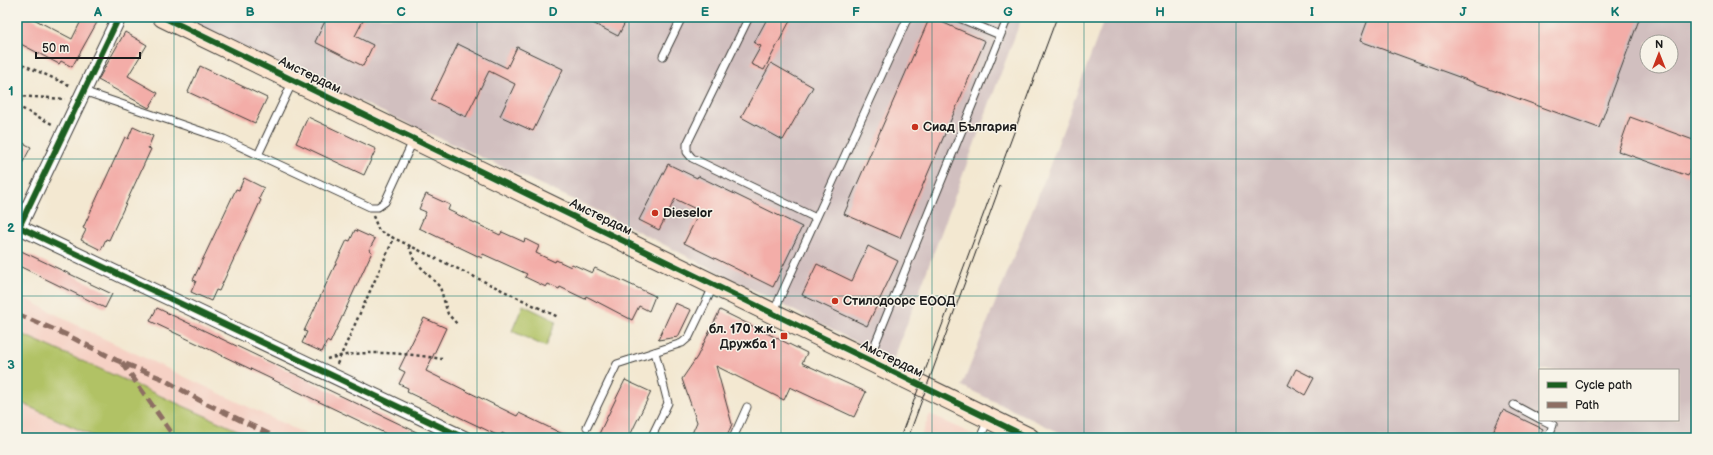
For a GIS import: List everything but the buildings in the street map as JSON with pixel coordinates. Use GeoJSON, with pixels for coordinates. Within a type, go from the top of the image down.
{"type":"FeatureCollection","features":[{"type":"Feature","properties":{"kind":"street"},"geometry":{"type":"LineString","coordinates":[[119,17],[18,227],[464,438]]}},
{"type":"Feature","properties":{"kind":"street","name":"Амстердам"},"geometry":{"type":"LineString","coordinates":[[163,17],[1029,438]]}},
{"type":"Feature","properties":{"kind":"lane"},"geometry":{"type":"LineString","coordinates":[[663,56],[682,17]]}},
{"type":"Feature","properties":{"kind":"lane"},"geometry":{"type":"LineString","coordinates":[[749,17],[687,144],[687,152],[692,158],[816,218]]}},
{"type":"Feature","properties":{"kind":"lane"},"geometry":{"type":"LineString","coordinates":[[773,313],[908,17]]}},
{"type":"Feature","properties":{"kind":"lane"},"geometry":{"type":"LineString","coordinates":[[957,17],[1000,35]]}},
{"type":"Feature","properties":{"kind":"lane"},"geometry":{"type":"LineString","coordinates":[[868,360],[1008,17]]}},
{"type":"Feature","properties":{"kind":"lane"},"geometry":{"type":"LineString","coordinates":[[258,155],[294,80]]}},
{"type":"Feature","properties":{"kind":"lane"},"geometry":{"type":"LineString","coordinates":[[83,91],[224,139],[370,207],[378,207],[385,202],[414,138]]}},
{"type":"Feature","properties":{"kind":"lane"},"geometry":{"type":"LineString","coordinates":[[586,428],[617,364],[682,344],[689,337],[714,285]]}},
{"type":"Feature","properties":{"kind":"lane"},"geometry":{"type":"LineString","coordinates":[[651,438],[668,403],[655,352]]}},
{"type":"Feature","properties":{"kind":"lane"},"geometry":{"type":"LineString","coordinates":[[1514,405],[1539,418]]}},
{"type":"Feature","properties":{"kind":"lane"},"geometry":{"type":"LineString","coordinates":[[732,438],[747,407]]}},
{"type":"Feature","properties":{"kind":"lane"},"geometry":{"type":"LineString","coordinates":[[980,438],[989,419]]}},
{"type":"Feature","properties":{"kind":"lane"},"geometry":{"type":"LineString","coordinates":[[1545,421],[1553,425],[1548,438]]}},
{"type":"Feature","properties":{"kind":"path"},"geometry":{"type":"LineString","coordinates":[[17,62],[83,91]]}},
{"type":"Feature","properties":{"kind":"path"},"geometry":{"type":"LineString","coordinates":[[17,96],[69,100],[83,91]]}},
{"type":"Feature","properties":{"kind":"path"},"geometry":{"type":"LineString","coordinates":[[17,106],[64,131]]}},
{"type":"Feature","properties":{"kind":"path"},"geometry":{"type":"LineString","coordinates":[[370,207],[379,231],[558,317]]}},
{"type":"Feature","properties":{"kind":"path"},"geometry":{"type":"LineString","coordinates":[[332,375],[394,238]]}},
{"type":"Feature","properties":{"kind":"path"},"geometry":{"type":"LineString","coordinates":[[409,246],[414,260],[440,287],[448,314],[458,325]]}},
{"type":"Feature","properties":{"kind":"path"},"geometry":{"type":"LineString","coordinates":[[308,364],[341,355],[406,353],[442,359]]}},
{"type":"Feature","properties":{"kind":"shaded area"},"geometry":{"type":"Polygon","coordinates":[[[176,17],[1022,17],[893,361],[594,209],[176,17]]]}},
{"type":"Feature","properties":{"kind":"shaded area"},"geometry":{"type":"Polygon","coordinates":[[[1105,17],[1696,17],[1696,438],[1071,438],[962,386],[1047,173],[1105,17]]]}},
{"type":"Feature","properties":{"kind":"shaded area"},"geometry":{"type":"Polygon","coordinates":[[[17,294],[92,333],[314,438],[17,438],[17,294]]]}},
{"type":"Feature","properties":{"kind":"shaded area"},"geometry":{"type":"Polygon","coordinates":[[[930,414],[980,438],[920,438],[930,414]]]}},
{"type":"Feature","properties":{"kind":"green space"},"geometry":{"type":"Polygon","coordinates":[[[523,305],[556,321],[546,347],[512,331],[523,305]]]}},
{"type":"Feature","properties":{"kind":"green space"},"geometry":{"type":"Polygon","coordinates":[[[17,332],[255,438],[97,438],[17,401],[17,332]]]}},
{"type":"Feature","properties":{"kind":"tram line"},"geometry":{"type":"LineString","coordinates":[[900,438],[1057,17]]}},
{"type":"Feature","properties":{"kind":"tram line"},"geometry":{"type":"LineString","coordinates":[[908,438],[1000,186]]}},
{"type":"Feature","properties":{"kind":"marked path"},"geometry":{"type":"LineString","coordinates":[[17,314],[67,335],[116,360],[163,379],[199,400],[277,438]]}},
{"type":"Feature","properties":{"kind":"marked path"},"geometry":{"type":"LineString","coordinates":[[122,362],[175,438]]}},
{"type":"Feature","properties":{"kind":"cycle path"},"geometry":{"type":"LineString","coordinates":[[119,17],[19,227],[464,438]]}},
{"type":"Feature","properties":{"kind":"cycle path"},"geometry":{"type":"LineString","coordinates":[[163,17],[1029,438]]}},
{"type":"Feature","properties":{"kind":"place","name":"Сиад България"},"geometry":{"type":"Point","coordinates":[915,127]}},
{"type":"Feature","properties":{"kind":"place","name":"Dieselor"},"geometry":{"type":"Point","coordinates":[655,213]}},
{"type":"Feature","properties":{"kind":"place","name":"Стилодоорс ЕООД"},"geometry":{"type":"Point","coordinates":[835,301]}},
{"type":"Feature","properties":{"kind":"place","name":"бл. 170 ж.к. Дружба 1"},"geometry":{"type":"Point","coordinates":[784,336]}}]}
